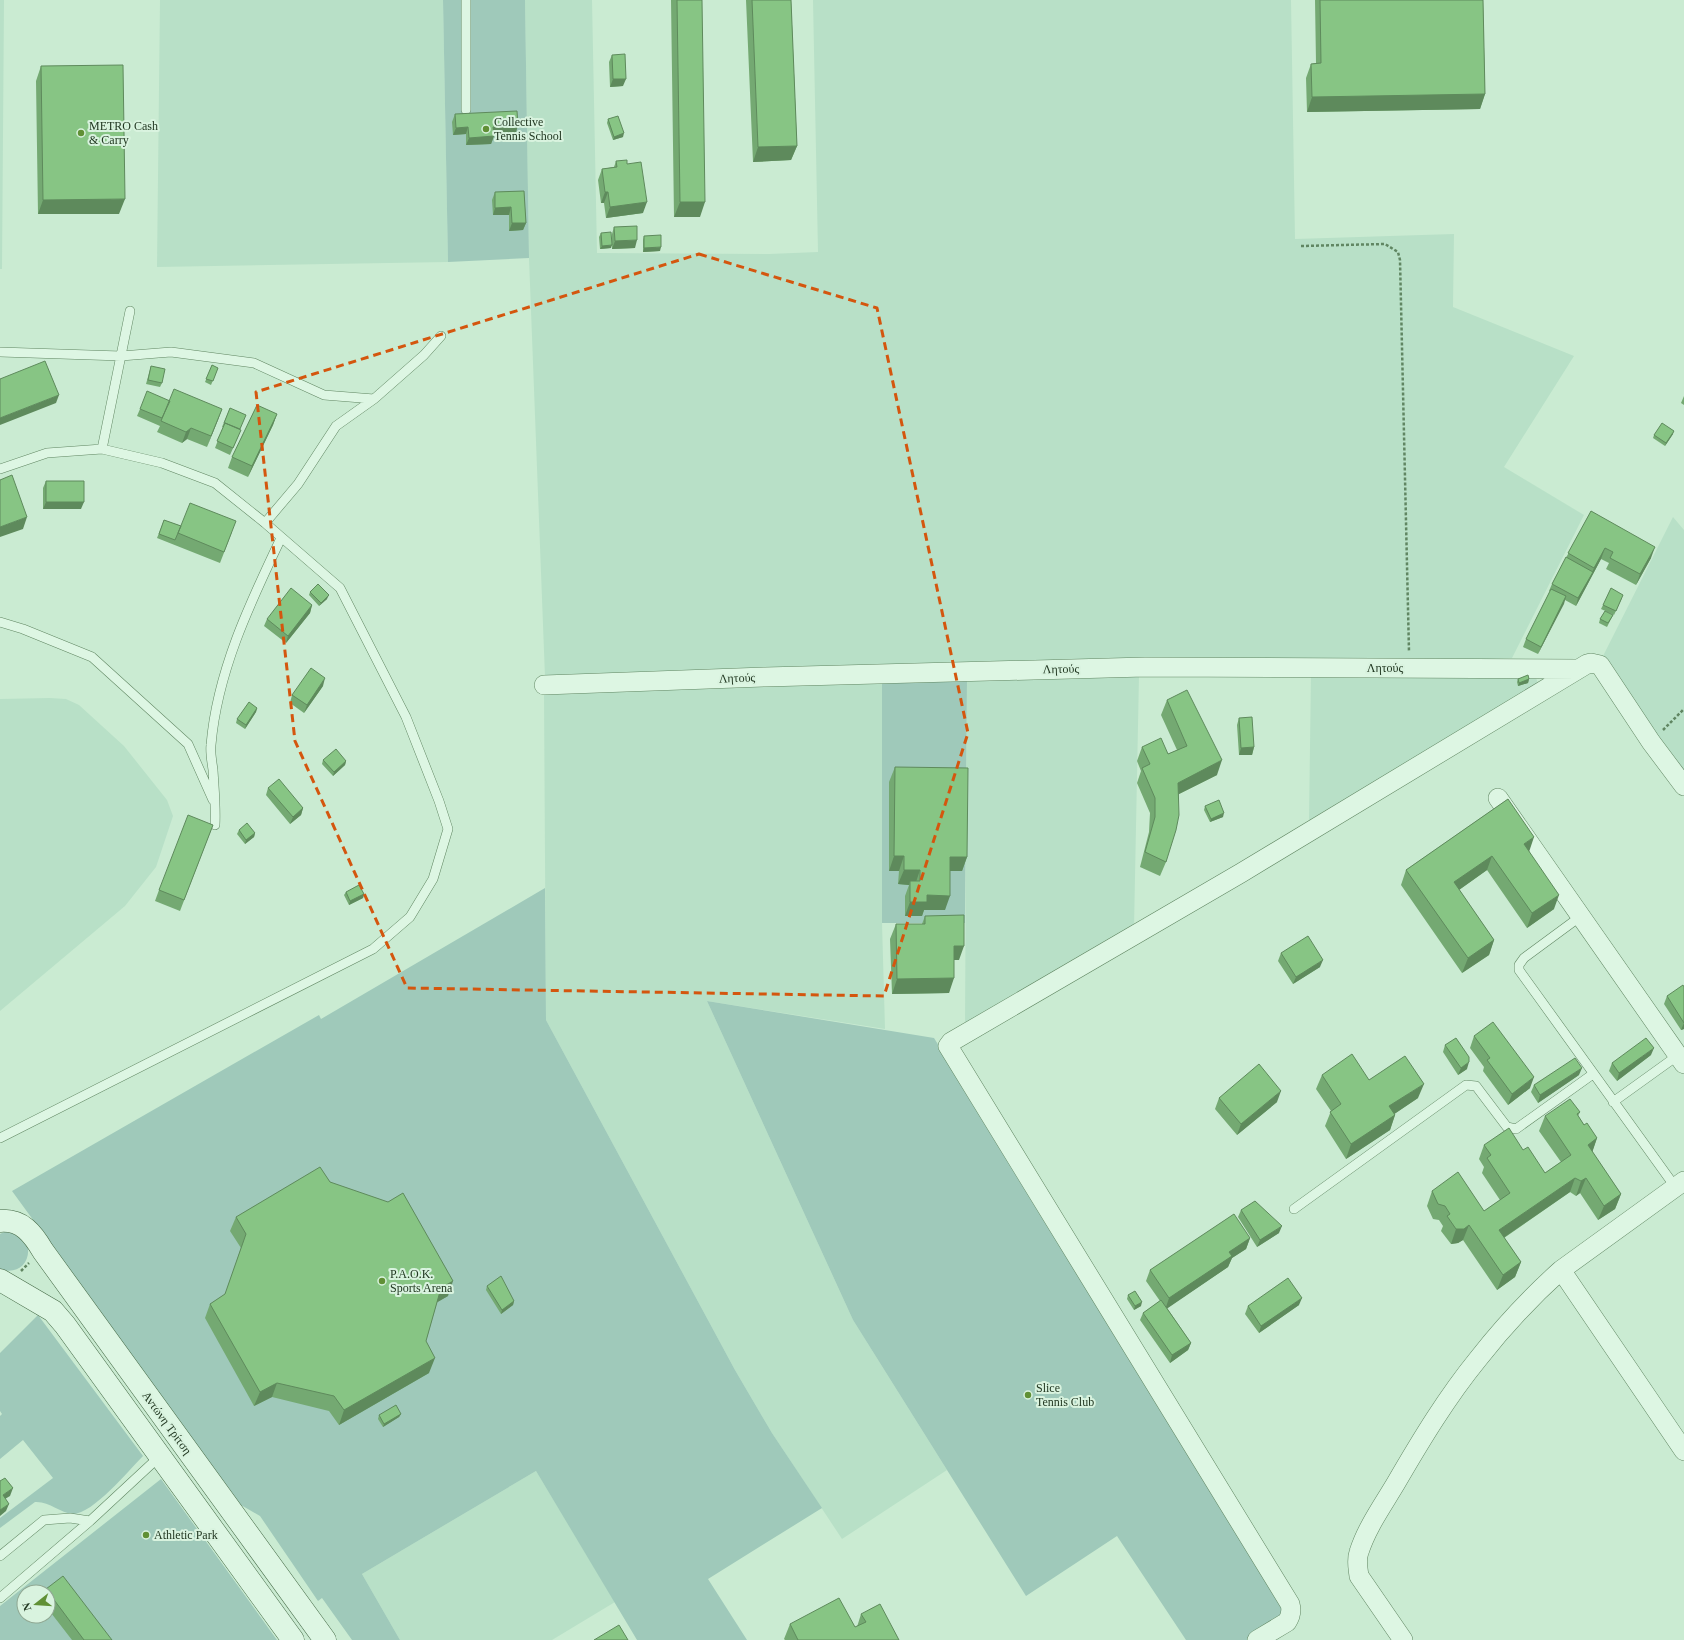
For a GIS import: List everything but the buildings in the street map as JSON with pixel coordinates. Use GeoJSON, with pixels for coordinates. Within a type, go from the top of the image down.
{"type":"FeatureCollection","features":[{"type":"Feature","properties":{"kind":"street"},"geometry":{"type":"LineString","coordinates":[[1258,1640],[1287,1622],[1292,1610],[1290,1604],[948,1046],[951,1042],[1241,873],[1591,663],[1600,665],[1651,742],[1684,786]]}},
{"type":"Feature","properties":{"kind":"street","name":"Λητούς"},"geometry":{"type":"LineString","coordinates":[[544,685],[765,677],[1145,667],[1579,669]]}},
{"type":"Feature","properties":{"kind":"street"},"geometry":{"type":"LineString","coordinates":[[1498,798],[1680,1060]]}},
{"type":"Feature","properties":{"kind":"street"},"geometry":{"type":"LineString","coordinates":[[1403,1640],[1359,1576],[1357,1565],[1358,1553],[1372,1523],[1401,1474],[1432,1424],[1478,1358],[1534,1295],[1561,1270],[1680,1184]]}},
{"type":"Feature","properties":{"kind":"street","name":"Αντώνη Τρίτση"},"geometry":{"type":"LineString","coordinates":[[0,1221],[16,1222],[34,1236],[43,1251],[325,1640]]}},
{"type":"Feature","properties":{"kind":"street"},"geometry":{"type":"LineString","coordinates":[[1561,1270],[1684,1452]]}},
{"type":"Feature","properties":{"kind":"street","name":"Αντώνη Τρίτση"},"geometry":{"type":"LineString","coordinates":[[3,1282],[53,1311],[80,1344],[294,1640]]}},
{"type":"Feature","properties":{"kind":"lane"},"geometry":{"type":"LineString","coordinates":[[466,0],[466,110]]}},
{"type":"Feature","properties":{"kind":"lane"},"geometry":{"type":"LineString","coordinates":[[102,449],[130,311]]}},
{"type":"Feature","properties":{"kind":"lane"},"geometry":{"type":"LineString","coordinates":[[265,523],[298,484],[336,426],[374,399],[424,355],[441,336]]}},
{"type":"Feature","properties":{"kind":"lane"},"geometry":{"type":"LineString","coordinates":[[0,352],[122,356],[171,352],[254,363],[324,395],[374,399]]}},
{"type":"Feature","properties":{"kind":"lane"},"geometry":{"type":"LineString","coordinates":[[0,469],[47,453],[102,449],[162,463],[215,483],[265,523],[340,588],[406,717],[439,801],[448,829],[433,879],[410,917],[373,949],[0,1138]]}},
{"type":"Feature","properties":{"kind":"lane"},"geometry":{"type":"LineString","coordinates":[[215,825],[216,807],[211,746],[219,698],[234,644],[281,538]]}},
{"type":"Feature","properties":{"kind":"lane"},"geometry":{"type":"LineString","coordinates":[[0,622],[23,629],[92,657],[188,744],[216,807]]}},
{"type":"Feature","properties":{"kind":"lane"},"geometry":{"type":"LineString","coordinates":[[1581,916],[1524,958],[1519,966],[1519,970],[1613,1102],[1680,1184]]}},
{"type":"Feature","properties":{"kind":"lane"},"geometry":{"type":"LineString","coordinates":[[1613,1102],[1680,1060]]}},
{"type":"Feature","properties":{"kind":"lane"},"geometry":{"type":"LineString","coordinates":[[1294,1209],[1462,1087],[1471,1085],[1476,1086],[1504,1124],[1512,1129],[1516,1129],[1593,1074]]}},
{"type":"Feature","properties":{"kind":"lane"},"geometry":{"type":"LineString","coordinates":[[0,1598],[90,1521],[160,1456]]}},
{"type":"Feature","properties":{"kind":"lane"},"geometry":{"type":"LineString","coordinates":[[0,1556],[44,1520],[70,1518],[90,1521]]}},
{"type":"Feature","properties":{"kind":"path"},"geometry":{"type":"LineString","coordinates":[[1301,246],[1385,244],[1398,252],[1400,260],[1409,668]]}},
{"type":"Feature","properties":{"kind":"path"},"geometry":{"type":"LineString","coordinates":[[1651,742],[1684,709]]}},
{"type":"Feature","properties":{"kind":"path"},"geometry":{"type":"LineString","coordinates":[[3,1282],[43,1251]]}},
{"type":"Feature","properties":{"kind":"highlighted area"},"geometry":{"type":"Polygon","coordinates":[[[699,254],[877,308],[968,733],[884,996],[407,988],[295,741],[256,392],[699,254]]]}},
{"type":"Feature","properties":{"kind":"green space"},"geometry":{"type":"Polygon","coordinates":[[[0,0],[4,0],[2,269],[0,269],[0,0]]]}},
{"type":"Feature","properties":{"kind":"green space"},"geometry":{"type":"Polygon","coordinates":[[[160,0],[443,0],[448,262],[157,267],[160,0]]]}},
{"type":"Feature","properties":{"kind":"green space"},"geometry":{"type":"Polygon","coordinates":[[[525,0],[592,0],[597,253],[769,254],[818,252],[813,0],[1291,0],[1295,239],[1454,234],[1453,307],[1574,356],[1504,467],[1584,515],[1512,658],[1414,662],[545,677],[529,258],[525,0]]]}},
{"type":"Feature","properties":{"kind":"green space"},"geometry":{"type":"Polygon","coordinates":[[[1673,517],[1684,530],[1684,775],[1602,658],[1673,517]]]}},
{"type":"Feature","properties":{"kind":"green space"},"geometry":{"type":"Polygon","coordinates":[[[1311,673],[1535,674],[1538,684],[1309,821],[1311,673]]]}},
{"type":"Feature","properties":{"kind":"green space"},"geometry":{"type":"Polygon","coordinates":[[[1139,675],[1134,928],[965,1026],[967,679],[1139,675]]]}},
{"type":"Feature","properties":{"kind":"green space"},"geometry":{"type":"Polygon","coordinates":[[[882,679],[882,923],[885,1029],[707,1001],[853,1320],[947,1470],[842,1539],[772,1433],[735,1370],[546,1020],[544,694],[882,679]]]}},
{"type":"Feature","properties":{"kind":"green space"},"geometry":{"type":"Polygon","coordinates":[[[0,699],[66,699],[79,705],[124,746],[167,800],[173,816],[156,867],[125,906],[0,1011],[0,699]]]}},
{"type":"Feature","properties":{"kind":"green space"},"geometry":{"type":"Polygon","coordinates":[[[536,1471],[615,1602],[552,1640],[400,1640],[362,1574],[536,1471]]]}},
{"type":"Feature","properties":{"kind":"shaded area","name":"Collective Tennis School"},"geometry":{"type":"Polygon","coordinates":[[[443,0],[525,0],[529,258],[448,262],[443,0]]]}},
{"type":"Feature","properties":{"kind":"shaded area"},"geometry":{"type":"Polygon","coordinates":[[[882,679],[967,679],[965,923],[882,923],[882,679]]]}},
{"type":"Feature","properties":{"kind":"shaded area","name":"P.A.O.K. Sports Arena"},"geometry":{"type":"Polygon","coordinates":[[[545,888],[546,1020],[735,1370],[772,1433],[822,1508],[708,1579],[747,1640],[637,1640],[536,1471],[362,1574],[400,1640],[352,1640],[322,1598],[318,1601],[260,1516],[241,1505],[12,1191],[319,1015],[321,1019],[545,888]]]}},
{"type":"Feature","properties":{"kind":"shaded area","name":"Slice Tennis Club"},"geometry":{"type":"Polygon","coordinates":[[[707,1001],[934,1038],[1296,1621],[1266,1640],[1186,1640],[1117,1536],[1026,1596],[853,1320],[707,1001]]]}},
{"type":"Feature","properties":{"kind":"shaded area"},"geometry":{"type":"Polygon","coordinates":[[[4,1232],[17,1233],[28,1247],[27,1259],[21,1267],[11,1271],[0,1269],[0,1234],[4,1232]]]}},
{"type":"Feature","properties":{"kind":"shaded area"},"geometry":{"type":"Polygon","coordinates":[[[38,1315],[143,1456],[120,1481],[90,1507],[81,1512],[73,1514],[68,1513],[45,1503],[35,1502],[0,1528],[0,1518],[53,1478],[23,1440],[0,1459],[0,1416],[2,1414],[0,1411],[0,1353],[38,1315]]]}},
{"type":"Feature","properties":{"kind":"shaded area","name":"Athletic Park"},"geometry":{"type":"Polygon","coordinates":[[[161,1479],[277,1640],[0,1640],[0,1606],[16,1593],[16,1624],[56,1624],[56,1584],[28,1584],[161,1479]]]}},
{"type":"Feature","properties":{"kind":"place","name":"Collective Tennis School"},"geometry":{"type":"Point","coordinates":[486,129]}},
{"type":"Feature","properties":{"kind":"place","name":"METRO Cash & Carry"},"geometry":{"type":"Point","coordinates":[81,133]}},
{"type":"Feature","properties":{"kind":"place","name":"P.A.O.K. Sports Arena"},"geometry":{"type":"Point","coordinates":[382,1281]}},
{"type":"Feature","properties":{"kind":"place","name":"Slice Tennis Club"},"geometry":{"type":"Point","coordinates":[1028,1395]}},
{"type":"Feature","properties":{"kind":"place","name":"Athletic Park"},"geometry":{"type":"Point","coordinates":[146,1535]}}]}
